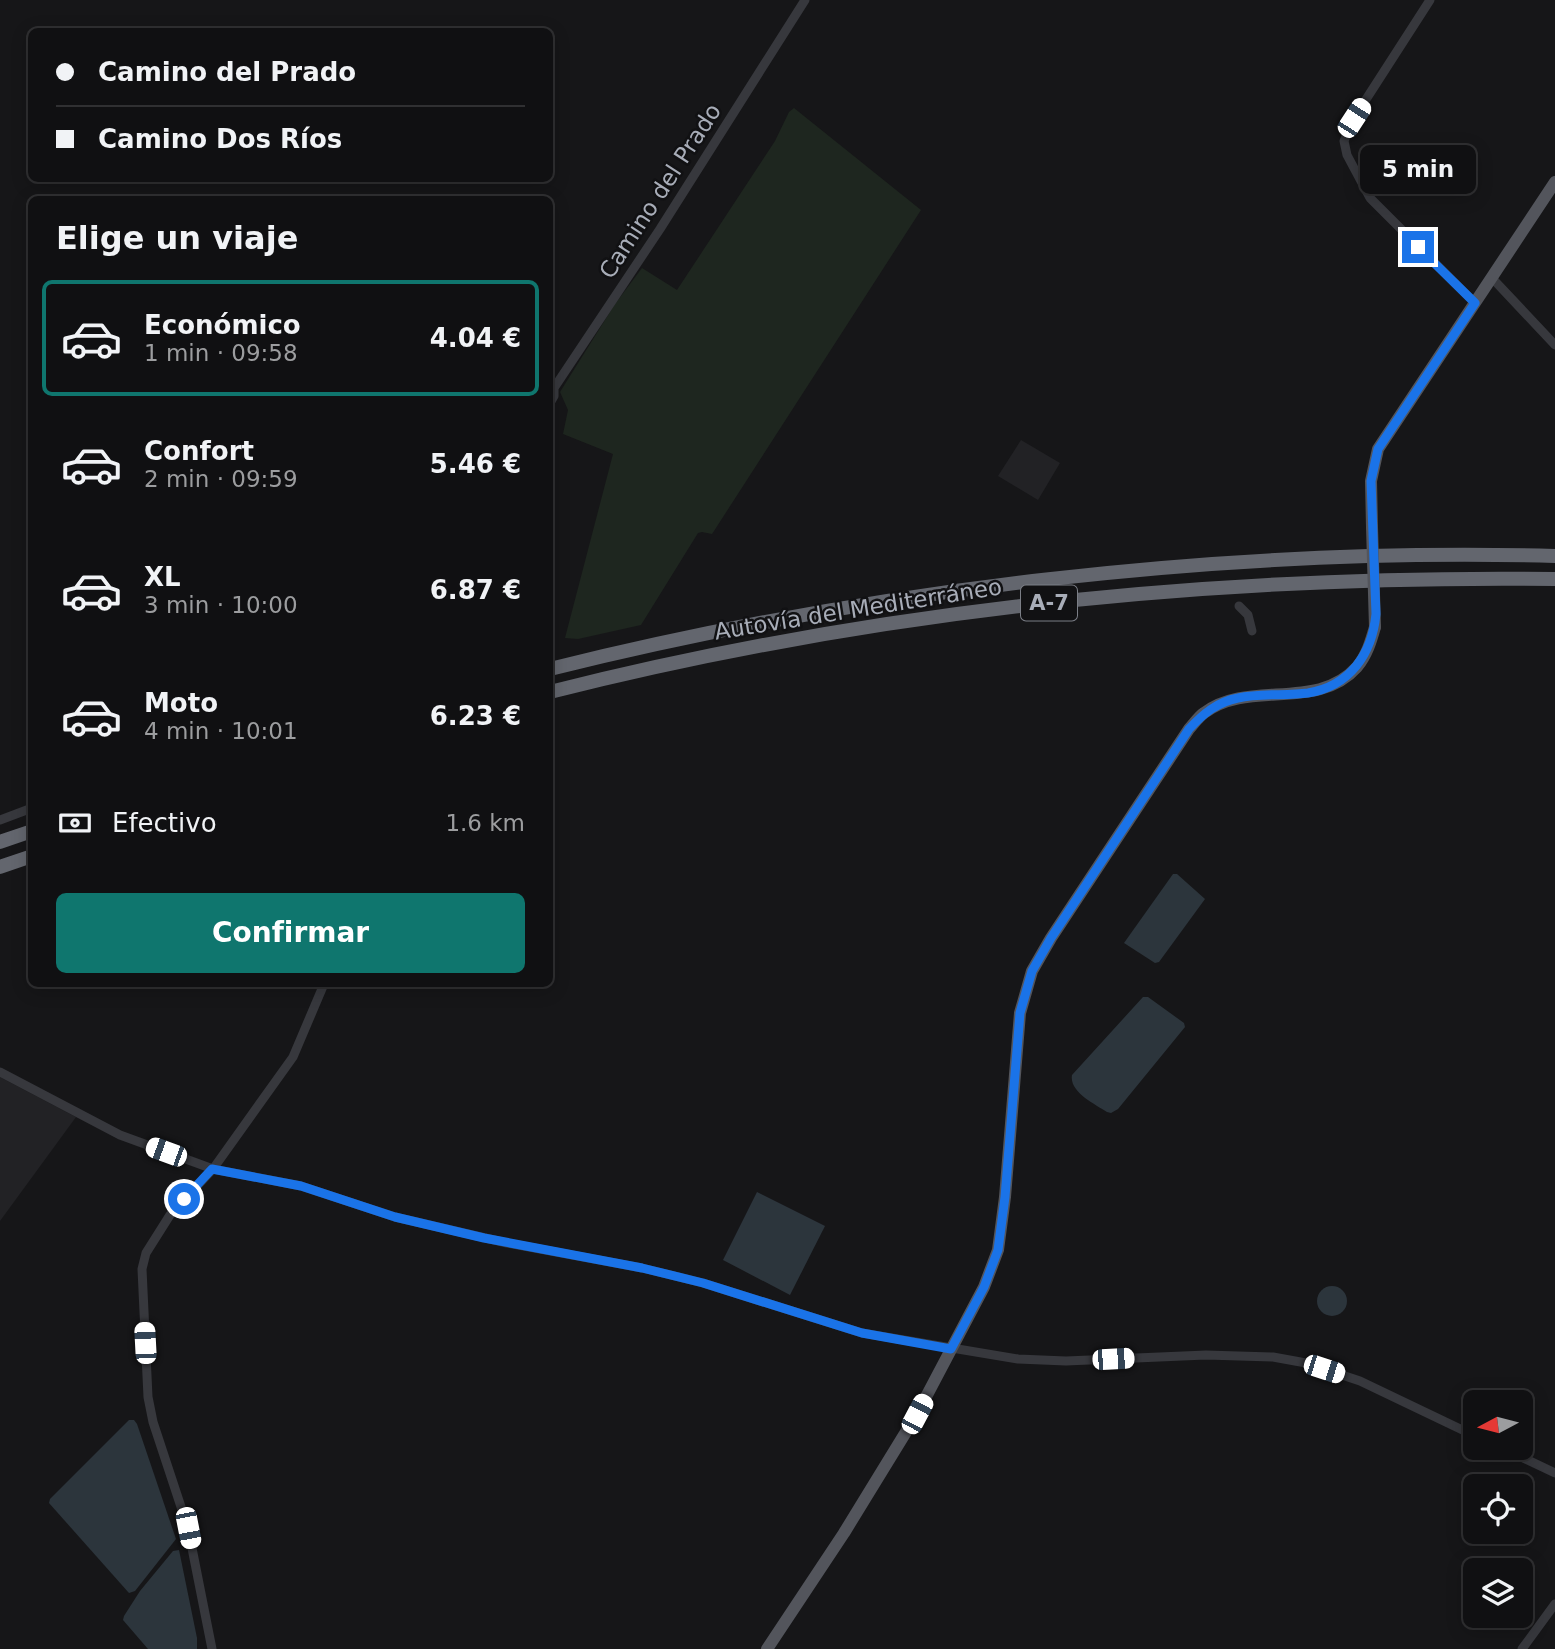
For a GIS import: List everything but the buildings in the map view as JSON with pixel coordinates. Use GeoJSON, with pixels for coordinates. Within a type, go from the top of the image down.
{"type":"FeatureCollection","features":[{"type":"Feature","properties":{"kind":"highway","name":"Autovía del Mediterráneo"},"geometry":{"type":"LineString","coordinates":[[553,668],[719,631],[903,599],[1015,584],[1162,569],[1293,561],[1402,556],[1555,556]]}},
{"type":"Feature","properties":{"kind":"highway","name":"Autovía del Mediterráneo"},"geometry":{"type":"LineString","coordinates":[[553,691],[647,668],[804,638],[1059,601],[1172,590],[1398,579],[1555,579]]}},
{"type":"Feature","properties":{"kind":"highway"},"geometry":{"type":"LineString","coordinates":[[0,842],[28,832]]}},
{"type":"Feature","properties":{"kind":"highway"},"geometry":{"type":"LineString","coordinates":[[0,867],[28,857]]}},
{"type":"Feature","properties":{"kind":"main road"},"geometry":{"type":"LineString","coordinates":[[767,1649],[844,1533],[909,1426],[984,1287],[998,1250],[1020,1013],[1032,971],[1189,729],[1202,714],[1238,698],[1326,688],[1346,677],[1358,666],[1368,650],[1375,627],[1371,481],[1378,449],[1555,182]]}},
{"type":"Feature","properties":{"kind":"street","name":"Camino del Prado"},"geometry":{"type":"LineString","coordinates":[[553,398],[554,388],[660,229],[805,0]]}},
{"type":"Feature","properties":{"kind":"street"},"geometry":{"type":"LineString","coordinates":[[1430,0],[1354,118],[1344,141],[1347,155],[1370,198],[1475,303]]}},
{"type":"Feature","properties":{"kind":"street"},"geometry":{"type":"LineString","coordinates":[[1492,278],[1555,345]]}},
{"type":"Feature","properties":{"kind":"street"},"geometry":{"type":"LineString","coordinates":[[1239,606],[1248,615],[1252,631]]}},
{"type":"Feature","properties":{"kind":"street"},"geometry":{"type":"LineString","coordinates":[[0,820],[28,810]]}},
{"type":"Feature","properties":{"kind":"street"},"geometry":{"type":"LineString","coordinates":[[211,1648],[188,1528],[153,1422],[148,1397],[142,1289],[146,1253],[170,1214],[212,1169],[293,1057],[323,987]]}},
{"type":"Feature","properties":{"kind":"street"},"geometry":{"type":"LineString","coordinates":[[0,1072],[120,1135],[212,1169],[301,1186],[395,1217],[494,1240],[642,1268],[703,1283],[862,1333],[1030,1360],[1206,1355],[1284,1359],[1306,1363],[1360,1381],[1463,1430]]}},
{"type":"Feature","properties":{"kind":"street"},"geometry":{"type":"LineString","coordinates":[[1528,1460],[1555,1473]]}},
{"type":"Feature","properties":{"kind":"street"},"geometry":{"type":"LineString","coordinates":[[1522,1649],[1555,1604]]}},
{"type":"Feature","properties":{"kind":"shaded area"},"geometry":{"type":"Polygon","coordinates":[[[794,108],[921,210],[712,534],[698,533],[641,625],[578,639],[565,638],[613,454],[563,434],[568,410],[560,392],[615,304],[642,268],[677,290],[794,108]]]}},
{"type":"Feature","properties":{"kind":"shaded area"},"geometry":{"type":"Polygon","coordinates":[[[1021,440],[1060,463],[1038,500],[998,476],[1021,440]]]}},
{"type":"Feature","properties":{"kind":"shaded area"},"geometry":{"type":"Polygon","coordinates":[[[1173,874],[1177,874],[1205,899],[1159,962],[1155,963],[1124,943],[1173,874]]]}},
{"type":"Feature","properties":{"kind":"shaded area"},"geometry":{"type":"Polygon","coordinates":[[[1143,997],[1148,997],[1184,1023],[1185,1027],[1118,1109],[1107,1112],[1079,1092],[1072,1081],[1072,1075],[1143,997]]]}},
{"type":"Feature","properties":{"kind":"shaded area"},"geometry":{"type":"Polygon","coordinates":[[[0,1077],[76,1117],[0,1221],[0,1077]]]}},
{"type":"Feature","properties":{"kind":"shaded area"},"geometry":{"type":"Polygon","coordinates":[[[757,1192],[825,1226],[790,1295],[723,1260],[757,1192]]]}},
{"type":"Feature","properties":{"kind":"shaded area"},"geometry":{"type":"Polygon","coordinates":[[[1332,1286],[1342,1291],[1347,1301],[1342,1311],[1332,1316],[1322,1311],[1317,1301],[1322,1291],[1332,1286]]]}},
{"type":"Feature","properties":{"kind":"shaded area"},"geometry":{"type":"Polygon","coordinates":[[[129,1420],[134,1420],[137,1424],[176,1539],[135,1591],[129,1593],[49,1503],[129,1420]]]}},
{"type":"Feature","properties":{"kind":"shaded area"},"geometry":{"type":"Polygon","coordinates":[[[179,1550],[197,1649],[148,1649],[123,1620],[124,1616],[140,1591],[173,1551],[179,1550]]]}},
{"type":"Feature","properties":{"kind":"route"},"geometry":{"type":"LineString","coordinates":[[184,1199],[212,1169],[301,1186],[395,1217],[507,1243],[642,1268],[703,1283],[862,1333],[951,1349],[984,1287],[998,1250],[1020,1013],[1032,971],[1051,938],[1189,729],[1202,714],[1238,698],[1326,688],[1346,677],[1358,666],[1368,650],[1376,614],[1371,481],[1378,449],[1475,303],[1418,247]]}}]}
